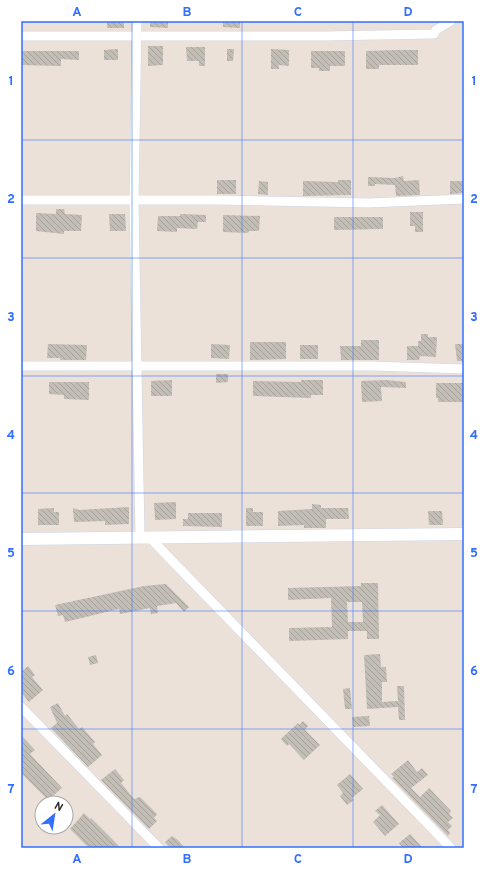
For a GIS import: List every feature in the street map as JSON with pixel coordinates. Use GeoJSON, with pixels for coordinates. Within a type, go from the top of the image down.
{"type":"FeatureCollection","features":[{"type":"Feature","properties":{"kind":"street"},"geometry":{"type":"LineString","coordinates":[[137,21],[134,201],[144,537],[451,848]]}},
{"type":"Feature","properties":{"kind":"street"},"geometry":{"type":"LineString","coordinates":[[21,36],[325,36],[434,34],[436,30],[451,21]]}},
{"type":"Feature","properties":{"kind":"street"},"geometry":{"type":"LineString","coordinates":[[21,200],[216,200],[369,203],[464,199]]}},
{"type":"Feature","properties":{"kind":"street"},"geometry":{"type":"LineString","coordinates":[[21,366],[372,366],[464,369]]}},
{"type":"Feature","properties":{"kind":"street"},"geometry":{"type":"LineString","coordinates":[[21,539],[464,534]]}},
{"type":"Feature","properties":{"kind":"street"},"geometry":{"type":"LineString","coordinates":[[21,707],[159,848]]}},
{"type":"Feature","properties":{"kind":"building"},"geometry":{"type":"Polygon","coordinates":[[[107,21],[124,21],[124,28],[107,28],[107,21]]]}},
{"type":"Feature","properties":{"kind":"building"},"geometry":{"type":"Polygon","coordinates":[[[150,21],[168,21],[168,28],[150,27],[150,21]]]}},
{"type":"Feature","properties":{"kind":"building"},"geometry":{"type":"Polygon","coordinates":[[[223,21],[240,21],[240,28],[223,27],[223,21]]]}},
{"type":"Feature","properties":{"kind":"building"},"geometry":{"type":"Polygon","coordinates":[[[148,46],[163,46],[163,65],[148,66],[148,46]]]}},
{"type":"Feature","properties":{"kind":"building"},"geometry":{"type":"Polygon","coordinates":[[[186,47],[205,47],[205,66],[199,66],[199,61],[187,61],[186,47]]]}},
{"type":"Feature","properties":{"kind":"building"},"geometry":{"type":"Polygon","coordinates":[[[118,49],[118,60],[104,60],[104,50],[118,49]]]}},
{"type":"Feature","properties":{"kind":"building"},"geometry":{"type":"Polygon","coordinates":[[[227,49],[234,49],[233,61],[227,61],[227,49]]]}},
{"type":"Feature","properties":{"kind":"building"},"geometry":{"type":"Polygon","coordinates":[[[271,49],[289,50],[289,66],[279,65],[279,69],[271,69],[271,49]]]}},
{"type":"Feature","properties":{"kind":"building"},"geometry":{"type":"Polygon","coordinates":[[[418,50],[418,65],[379,65],[379,69],[366,69],[366,51],[418,50]]]}},
{"type":"Feature","properties":{"kind":"building"},"geometry":{"type":"Polygon","coordinates":[[[21,51],[79,51],[79,60],[61,59],[61,66],[21,65],[21,51]]]}},
{"type":"Feature","properties":{"kind":"building"},"geometry":{"type":"Polygon","coordinates":[[[311,51],[345,51],[345,66],[330,66],[330,71],[319,71],[319,68],[311,68],[311,51]]]}},
{"type":"Feature","properties":{"kind":"building"},"geometry":{"type":"Polygon","coordinates":[[[403,176],[404,181],[419,180],[420,195],[396,196],[395,185],[375,184],[375,186],[368,186],[368,177],[395,178],[403,176]]]}},
{"type":"Feature","properties":{"kind":"building"},"geometry":{"type":"Polygon","coordinates":[[[217,180],[236,180],[236,194],[217,194],[217,180]]]}},
{"type":"Feature","properties":{"kind":"building"},"geometry":{"type":"Polygon","coordinates":[[[338,180],[351,180],[351,195],[303,196],[303,181],[338,182],[338,180]]]}},
{"type":"Feature","properties":{"kind":"building"},"geometry":{"type":"Polygon","coordinates":[[[259,181],[268,182],[268,195],[258,194],[259,181]]]}},
{"type":"Feature","properties":{"kind":"building"},"geometry":{"type":"Polygon","coordinates":[[[450,181],[464,181],[464,193],[450,194],[450,181]]]}},
{"type":"Feature","properties":{"kind":"building"},"geometry":{"type":"Polygon","coordinates":[[[56,209],[64,209],[65,214],[82,215],[81,231],[64,231],[64,234],[36,231],[36,213],[56,214],[56,209]]]}},
{"type":"Feature","properties":{"kind":"building"},"geometry":{"type":"Polygon","coordinates":[[[410,212],[423,212],[423,232],[415,232],[415,226],[410,226],[410,212]]]}},
{"type":"Feature","properties":{"kind":"building"},"geometry":{"type":"Polygon","coordinates":[[[109,214],[125,214],[126,231],[110,231],[109,214]]]}},
{"type":"Feature","properties":{"kind":"building"},"geometry":{"type":"Polygon","coordinates":[[[180,214],[206,215],[206,222],[198,222],[197,229],[177,228],[177,232],[157,231],[158,216],[180,216],[180,214]]]}},
{"type":"Feature","properties":{"kind":"building"},"geometry":{"type":"Polygon","coordinates":[[[223,215],[260,216],[259,231],[249,231],[248,233],[223,232],[223,215]]]}},
{"type":"Feature","properties":{"kind":"building"},"geometry":{"type":"Polygon","coordinates":[[[334,217],[383,217],[383,229],[334,230],[334,217]]]}},
{"type":"Feature","properties":{"kind":"building"},"geometry":{"type":"Polygon","coordinates":[[[421,334],[428,334],[428,337],[437,337],[436,357],[420,356],[419,360],[407,360],[407,346],[418,346],[418,341],[421,341],[421,334]]]}},
{"type":"Feature","properties":{"kind":"building"},"geometry":{"type":"Polygon","coordinates":[[[361,340],[379,340],[379,360],[341,360],[340,346],[361,346],[361,340]]]}},
{"type":"Feature","properties":{"kind":"building"},"geometry":{"type":"Polygon","coordinates":[[[250,342],[286,342],[286,359],[250,360],[250,342]]]}},
{"type":"Feature","properties":{"kind":"building"},"geometry":{"type":"Polygon","coordinates":[[[48,344],[87,345],[86,360],[60,360],[60,358],[47,358],[48,344]]]}},
{"type":"Feature","properties":{"kind":"building"},"geometry":{"type":"Polygon","coordinates":[[[211,344],[230,345],[229,359],[211,358],[211,344]]]}},
{"type":"Feature","properties":{"kind":"building"},"geometry":{"type":"Polygon","coordinates":[[[455,344],[464,344],[464,361],[457,361],[455,344]]]}},
{"type":"Feature","properties":{"kind":"building"},"geometry":{"type":"Polygon","coordinates":[[[300,345],[318,345],[318,359],[300,359],[300,345]]]}},
{"type":"Feature","properties":{"kind":"building"},"geometry":{"type":"Polygon","coordinates":[[[216,374],[228,374],[228,382],[216,383],[216,374]]]}},
{"type":"Feature","properties":{"kind":"building"},"geometry":{"type":"Polygon","coordinates":[[[172,380],[172,396],[151,396],[151,381],[172,380]]]}},
{"type":"Feature","properties":{"kind":"building"},"geometry":{"type":"Polygon","coordinates":[[[301,380],[323,380],[323,395],[311,395],[311,398],[253,396],[253,381],[301,382],[301,380]]]}},
{"type":"Feature","properties":{"kind":"building"},"geometry":{"type":"Polygon","coordinates":[[[386,380],[406,382],[406,388],[381,387],[382,401],[362,402],[361,381],[386,380]]]}},
{"type":"Feature","properties":{"kind":"building"},"geometry":{"type":"Polygon","coordinates":[[[49,382],[89,382],[89,400],[64,399],[64,395],[49,394],[49,382]]]}},
{"type":"Feature","properties":{"kind":"building"},"geometry":{"type":"Polygon","coordinates":[[[436,383],[464,383],[464,402],[438,402],[438,398],[436,398],[436,383]]]}},
{"type":"Feature","properties":{"kind":"building"},"geometry":{"type":"Polygon","coordinates":[[[176,502],[176,519],[155,520],[154,503],[176,502]]]}},
{"type":"Feature","properties":{"kind":"building"},"geometry":{"type":"Polygon","coordinates":[[[312,504],[321,505],[321,508],[348,508],[349,519],[326,519],[326,528],[304,528],[304,525],[278,526],[278,511],[312,509],[312,504]]]}},
{"type":"Feature","properties":{"kind":"building"},"geometry":{"type":"Polygon","coordinates":[[[129,507],[129,524],[105,525],[105,521],[74,522],[73,508],[79,510],[129,507]]]}},
{"type":"Feature","properties":{"kind":"building"},"geometry":{"type":"Polygon","coordinates":[[[54,508],[54,512],[59,512],[59,525],[38,525],[38,509],[54,508]]]}},
{"type":"Feature","properties":{"kind":"building"},"geometry":{"type":"Polygon","coordinates":[[[246,508],[253,508],[253,512],[263,512],[263,526],[246,526],[246,508]]]}},
{"type":"Feature","properties":{"kind":"building"},"geometry":{"type":"Polygon","coordinates":[[[428,511],[442,511],[443,525],[429,525],[428,511]]]}},
{"type":"Feature","properties":{"kind":"building"},"geometry":{"type":"Polygon","coordinates":[[[188,513],[222,513],[222,527],[183,526],[183,519],[188,519],[188,513]]]}},
{"type":"Feature","properties":{"kind":"building"},"geometry":{"type":"Polygon","coordinates":[[[361,583],[378,583],[379,639],[367,639],[367,631],[348,631],[348,639],[289,641],[289,628],[332,627],[331,598],[288,600],[288,588],[361,586],[361,583]],[[347,602],[348,622],[363,622],[362,602],[347,602]]]}},
{"type":"Feature","properties":{"kind":"building"},"geometry":{"type":"Polygon","coordinates":[[[166,584],[189,607],[184,612],[176,603],[157,606],[158,613],[151,614],[150,608],[120,614],[119,609],[65,622],[63,615],[58,616],[55,605],[144,586],[166,584]]]}},
{"type":"Feature","properties":{"kind":"building"},"geometry":{"type":"Polygon","coordinates":[[[380,654],[381,667],[386,667],[387,682],[382,682],[382,702],[398,701],[397,686],[404,686],[405,720],[399,720],[398,707],[367,709],[364,655],[380,654]]]}},
{"type":"Feature","properties":{"kind":"building"},"geometry":{"type":"Polygon","coordinates":[[[96,655],[98,663],[90,665],[88,657],[96,655]]]}},
{"type":"Feature","properties":{"kind":"building"},"geometry":{"type":"Polygon","coordinates":[[[28,666],[35,675],[32,677],[43,690],[29,702],[21,692],[21,672],[28,666]]]}},
{"type":"Feature","properties":{"kind":"building"},"geometry":{"type":"Polygon","coordinates":[[[350,688],[352,709],[345,709],[343,689],[350,688]]]}},
{"type":"Feature","properties":{"kind":"building"},"geometry":{"type":"Polygon","coordinates":[[[58,703],[65,716],[67,714],[79,729],[82,727],[95,742],[93,744],[102,755],[88,767],[51,728],[57,723],[50,707],[58,703]]]}},
{"type":"Feature","properties":{"kind":"building"},"geometry":{"type":"Polygon","coordinates":[[[369,716],[370,726],[353,727],[352,717],[369,716]]]}},
{"type":"Feature","properties":{"kind":"building"},"geometry":{"type":"Polygon","coordinates":[[[303,721],[308,726],[305,730],[320,745],[304,760],[289,744],[287,746],[281,739],[298,723],[299,725],[303,721]]]}},
{"type":"Feature","properties":{"kind":"building"},"geometry":{"type":"Polygon","coordinates":[[[21,735],[35,750],[30,754],[62,788],[54,795],[43,795],[21,773],[21,735]]]}},
{"type":"Feature","properties":{"kind":"building"},"geometry":{"type":"Polygon","coordinates":[[[408,760],[417,772],[422,768],[428,775],[411,788],[420,797],[429,788],[451,811],[449,814],[453,818],[448,822],[452,826],[448,830],[450,833],[448,836],[392,778],[394,777],[391,774],[408,760]]]}},
{"type":"Feature","properties":{"kind":"building"},"geometry":{"type":"Polygon","coordinates":[[[115,769],[124,780],[121,783],[134,799],[140,797],[157,814],[154,818],[157,821],[149,829],[101,780],[115,769]]]}},
{"type":"Feature","properties":{"kind":"building"},"geometry":{"type":"Polygon","coordinates":[[[350,774],[363,789],[352,798],[354,800],[347,805],[340,796],[343,793],[337,785],[350,774]]]}},
{"type":"Feature","properties":{"kind":"building"},"geometry":{"type":"Polygon","coordinates":[[[382,805],[399,824],[385,836],[373,822],[380,815],[375,811],[382,805]]]}},
{"type":"Feature","properties":{"kind":"building"},"geometry":{"type":"Polygon","coordinates":[[[84,813],[121,848],[89,848],[74,833],[74,824],[84,813]]]}},
{"type":"Feature","properties":{"kind":"building"},"geometry":{"type":"Polygon","coordinates":[[[410,834],[423,848],[403,848],[399,843],[410,834]]]}},
{"type":"Feature","properties":{"kind":"building"},"geometry":{"type":"Polygon","coordinates":[[[172,836],[185,848],[170,848],[165,842],[172,836]]]}}]}
